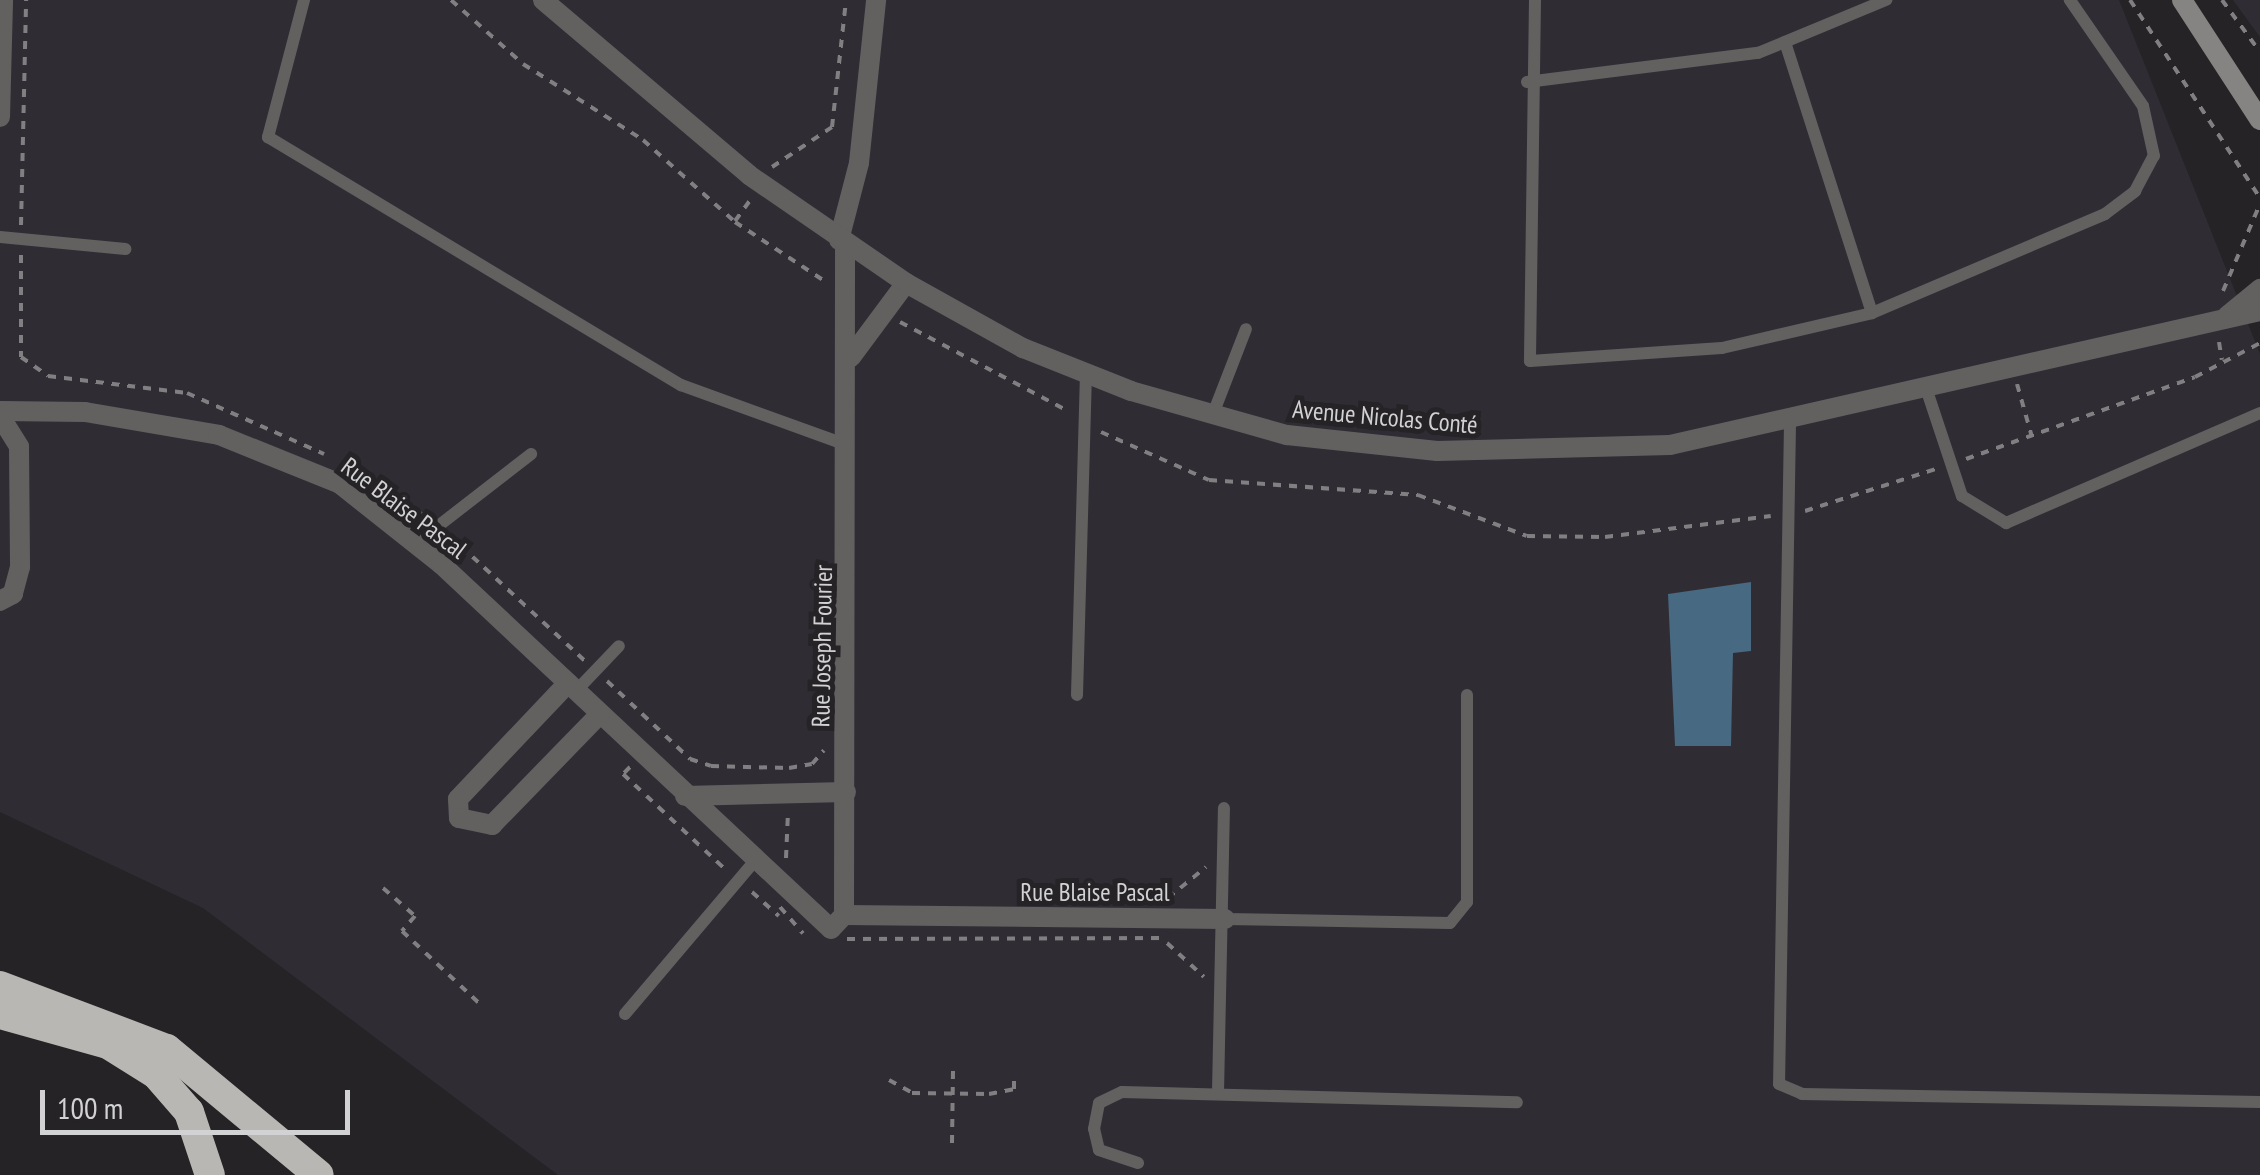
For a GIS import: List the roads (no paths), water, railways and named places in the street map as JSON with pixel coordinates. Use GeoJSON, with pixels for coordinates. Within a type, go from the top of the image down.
{"type":"FeatureCollection","features":[{"type":"Feature","properties":{"kind":"highway"},"geometry":{"type":"LineString","coordinates":[[0,986],[166,1049],[319,1175]]}},
{"type":"Feature","properties":{"kind":"highway"},"geometry":{"type":"LineString","coordinates":[[0,1014],[108,1044],[156,1074],[189,1112],[210,1175]]}},
{"type":"Feature","properties":{"kind":"main road"},"geometry":{"type":"LineString","coordinates":[[2182,0],[2259,118]]}},
{"type":"Feature","properties":{"kind":"street"},"geometry":{"type":"LineString","coordinates":[[0,118],[2,0]]}},
{"type":"Feature","properties":{"kind":"street","name":"Avenue Nicolas Conté"},"geometry":{"type":"LineString","coordinates":[[543,0],[762,183],[842,243],[906,283],[1086,373],[1287,435],[1534,453],[1670,445],[1790,424],[2011,361],[2218,324],[2260,310]]}},
{"type":"Feature","properties":{"kind":"street","name":"Rue Joseph Fourier"},"geometry":{"type":"LineString","coordinates":[[838,922],[846,792],[851,359],[842,243],[859,163],[876,0]]}},
{"type":"Feature","properties":{"kind":"street","name":"Rue Joseph Fourier"},"geometry":{"type":"LineString","coordinates":[[851,359],[877,310],[906,283]]}},
{"type":"Feature","properties":{"kind":"street","name":"Avenue Nicolas Conté"},"geometry":{"type":"LineString","coordinates":[[2218,324],[2260,289]]}},
{"type":"Feature","properties":{"kind":"street","name":"Rue Blaise Pascal"},"geometry":{"type":"LineString","coordinates":[[0,413],[85,412],[219,435],[340,484],[415,544],[572,687],[754,862],[838,922],[1225,918]]}},
{"type":"Feature","properties":{"kind":"street"},"geometry":{"type":"LineString","coordinates":[[0,413],[19,447],[20,567],[13,594],[0,601]]}},
{"type":"Feature","properties":{"kind":"street"},"geometry":{"type":"LineString","coordinates":[[572,687],[458,799],[459,818],[492,825],[600,714]]}},
{"type":"Feature","properties":{"kind":"street"},"geometry":{"type":"LineString","coordinates":[[685,796],[846,792]]}},
{"type":"Feature","properties":{"kind":"lane"},"geometry":{"type":"LineString","coordinates":[[304,0],[268,137],[681,385],[850,446]]}},
{"type":"Feature","properties":{"kind":"lane"},"geometry":{"type":"LineString","coordinates":[[1534,0],[1527,82],[1530,362],[1722,348],[1872,314],[1975,277],[2135,191],[2154,156],[2143,106],[2070,0]]}},
{"type":"Feature","properties":{"kind":"lane"},"geometry":{"type":"LineString","coordinates":[[1527,82],[1785,42],[1886,0]]}},
{"type":"Feature","properties":{"kind":"lane"},"geometry":{"type":"LineString","coordinates":[[1785,42],[1872,314]]}},
{"type":"Feature","properties":{"kind":"lane"},"geometry":{"type":"LineString","coordinates":[[0,237],[126,249]]}},
{"type":"Feature","properties":{"kind":"lane"},"geometry":{"type":"LineString","coordinates":[[1213,414],[1246,329]]}},
{"type":"Feature","properties":{"kind":"lane"},"geometry":{"type":"LineString","coordinates":[[1077,695],[1086,373]]}},
{"type":"Feature","properties":{"kind":"lane"},"geometry":{"type":"LineString","coordinates":[[1925,385],[1948,465],[1974,510],[2024,522],[2260,413]]}},
{"type":"Feature","properties":{"kind":"lane"},"geometry":{"type":"LineString","coordinates":[[1790,424],[1780,1084],[1802,1094],[2260,1102]]}},
{"type":"Feature","properties":{"kind":"lane"},"geometry":{"type":"LineString","coordinates":[[415,544],[532,454]]}},
{"type":"Feature","properties":{"kind":"lane"},"geometry":{"type":"LineString","coordinates":[[572,687],[618,646]]}},
{"type":"Feature","properties":{"kind":"lane"},"geometry":{"type":"LineString","coordinates":[[1225,918],[1450,923],[1468,902],[1467,695]]}},
{"type":"Feature","properties":{"kind":"lane"},"geometry":{"type":"LineString","coordinates":[[1218,1092],[1225,918],[1224,808]]}},
{"type":"Feature","properties":{"kind":"lane"},"geometry":{"type":"LineString","coordinates":[[625,1014],[754,862]]}},
{"type":"Feature","properties":{"kind":"lane"},"geometry":{"type":"LineString","coordinates":[[1138,1163],[1099,1150],[1099,1104],[1122,1092],[1517,1102]]}},
{"type":"Feature","properties":{"kind":"water"},"geometry":{"type":"Polygon","coordinates":[[[1751,582],[1751,651],[1733,653],[1731,746],[1675,746],[1668,594],[1751,582]]]}}]}
